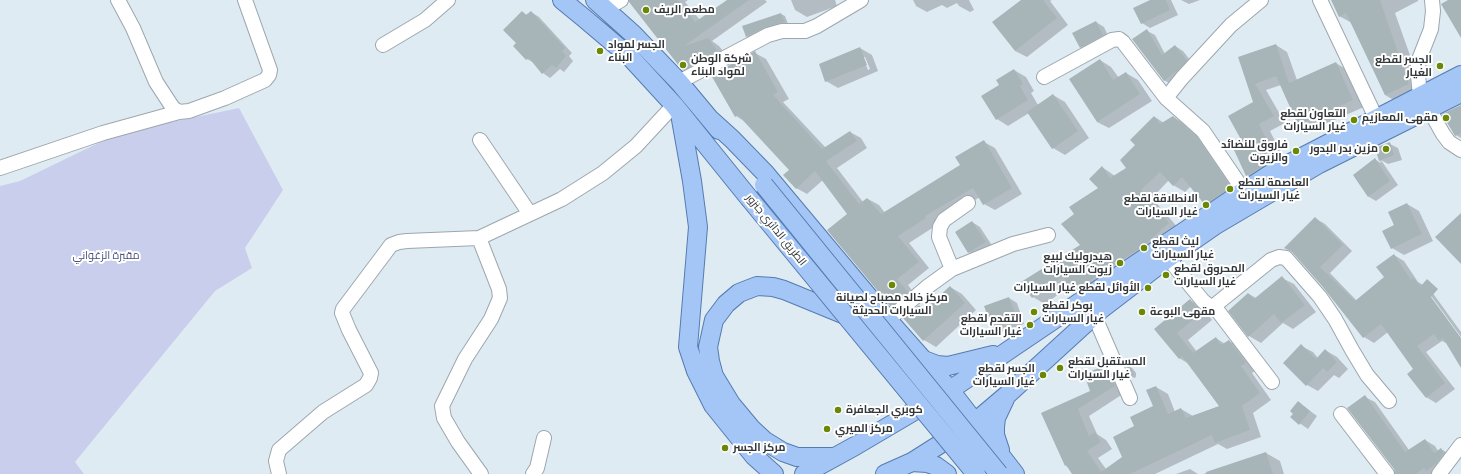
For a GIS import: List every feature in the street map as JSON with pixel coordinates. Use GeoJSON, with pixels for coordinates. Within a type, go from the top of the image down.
{"type":"FeatureCollection","features":[{"type":"Feature","properties":{"kind":"main road","name":"الطريق الدائري جنزور"},"geometry":{"type":"LineString","coordinates":[[562,0],[630,57],[677,109],[845,316],[976,474]]}},
{"type":"Feature","properties":{"kind":"main road","name":"الطريق الدائري جنزور"},"geometry":{"type":"LineString","coordinates":[[600,5],[633,34],[679,82],[764,185],[1007,470]]}},
{"type":"Feature","properties":{"kind":"main road"},"geometry":{"type":"LineString","coordinates":[[885,474],[912,462],[975,422],[1008,394],[1094,315],[1168,258],[1214,226],[1425,102],[1461,75]]}},
{"type":"Feature","properties":{"kind":"main road"},"geometry":{"type":"LineString","coordinates":[[804,474],[950,390],[1275,171],[1376,118],[1425,102],[1461,93]]}},
{"type":"Feature","properties":{"kind":"main road"},"geometry":{"type":"LineString","coordinates":[[677,109],[692,181],[698,227],[688,347],[696,371],[713,405],[754,456],[774,474]]}},
{"type":"Feature","properties":{"kind":"main road"},"geometry":{"type":"LineString","coordinates":[[711,120],[765,173],[888,320],[950,390],[975,422],[1007,470]]}},
{"type":"Feature","properties":{"kind":"main road"},"geometry":{"type":"LineString","coordinates":[[834,456],[796,457],[783,452],[765,441],[751,428],[731,404],[714,376],[708,347],[714,320],[726,304],[739,293],[757,286],[773,287],[784,290],[845,316]]}},
{"type":"Feature","properties":{"kind":"main road"},"geometry":{"type":"LineString","coordinates":[[924,360],[937,365],[948,366],[1009,351]]}},
{"type":"Feature","properties":{"kind":"main road"},"geometry":{"type":"LineString","coordinates":[[1007,470],[994,436],[996,418],[1008,394]]}},
{"type":"Feature","properties":{"kind":"main road"},"geometry":{"type":"LineString","coordinates":[[754,456],[758,474]]}},
{"type":"Feature","properties":{"kind":"main road"},"geometry":{"type":"LineString","coordinates":[[912,462],[927,463],[936,466],[947,474]]}},
{"type":"Feature","properties":{"kind":"street"},"geometry":{"type":"LineString","coordinates":[[118,0],[133,28],[156,82],[173,108],[179,112]]}},
{"type":"Feature","properties":{"kind":"street"},"geometry":{"type":"LineString","coordinates":[[0,168],[103,133],[179,112],[189,111],[225,98],[265,80],[269,75],[270,70],[245,0]]}},
{"type":"Feature","properties":{"kind":"street"},"geometry":{"type":"LineString","coordinates":[[382,45],[425,20],[448,0]]}},
{"type":"Feature","properties":{"kind":"street"},"geometry":{"type":"LineString","coordinates":[[600,5],[621,0]]}},
{"type":"Feature","properties":{"kind":"street"},"geometry":{"type":"LineString","coordinates":[[679,82],[768,34],[782,31],[805,31],[817,26],[861,0]]}},
{"type":"Feature","properties":{"kind":"street"},"geometry":{"type":"LineString","coordinates":[[1166,98],[1182,78],[1231,25],[1261,0]]}},
{"type":"Feature","properties":{"kind":"street"},"geometry":{"type":"LineString","coordinates":[[1320,0],[1376,118]]}},
{"type":"Feature","properties":{"kind":"street"},"geometry":{"type":"LineString","coordinates":[[1432,0],[1433,11],[1431,29],[1420,58],[1418,74],[1425,102],[1442,134],[1449,142],[1461,150]]}},
{"type":"Feature","properties":{"kind":"street"},"geometry":{"type":"LineString","coordinates":[[1044,77],[1112,40],[1118,39],[1123,42],[1166,98],[1203,130],[1244,191]]}},
{"type":"Feature","properties":{"kind":"street"},"geometry":{"type":"LineString","coordinates":[[279,474],[276,461],[279,450],[324,412],[366,385],[370,378],[371,372],[348,330],[342,313],[343,308],[391,245],[407,241],[479,238],[562,199],[603,173],[677,109]]}},
{"type":"Feature","properties":{"kind":"street"},"geometry":{"type":"LineString","coordinates":[[480,140],[530,214]]}},
{"type":"Feature","properties":{"kind":"street"},"geometry":{"type":"LineString","coordinates":[[952,269],[939,237],[940,227],[944,220],[968,203]]}},
{"type":"Feature","properties":{"kind":"street"},"geometry":{"type":"LineString","coordinates":[[888,320],[927,287],[952,269],[1014,244],[1048,235]]}},
{"type":"Feature","properties":{"kind":"street"},"geometry":{"type":"LineString","coordinates":[[479,238],[499,290],[500,298],[490,319],[465,359],[442,406],[444,418],[458,442],[481,474]]}},
{"type":"Feature","properties":{"kind":"street"},"geometry":{"type":"LineString","coordinates":[[1168,258],[1203,301],[1209,306],[1214,306],[1271,260],[1279,257],[1286,258],[1320,297],[1367,375],[1389,401]]}},
{"type":"Feature","properties":{"kind":"street"},"geometry":{"type":"LineString","coordinates":[[1214,306],[1272,382]]}},
{"type":"Feature","properties":{"kind":"street"},"geometry":{"type":"LineString","coordinates":[[1094,315],[1130,398]]}},
{"type":"Feature","properties":{"kind":"street"},"geometry":{"type":"LineString","coordinates":[[1341,414],[1387,474]]}},
{"type":"Feature","properties":{"kind":"street"},"geometry":{"type":"LineString","coordinates":[[533,474],[537,468],[544,438]]}},
{"type":"Feature","properties":{"kind":"street"},"geometry":{"type":"LineString","coordinates":[[1439,474],[1461,445]]}},
{"type":"Feature","properties":{"kind":"green space","name":"مقبرة الزغواني"},"geometry":{"type":"Polygon","coordinates":[[[239,108],[283,190],[245,248],[252,268],[215,291],[75,462],[84,474],[0,474],[0,186],[20,181],[119,133],[239,108]]]}},
{"type":"Feature","properties":{"kind":"building"},"geometry":{"type":"Polygon","coordinates":[[[629,0],[678,0],[695,22],[727,0],[749,0],[684,46],[708,38],[717,50],[683,71],[629,2],[629,0]]]}},
{"type":"Feature","properties":{"kind":"building"},"geometry":{"type":"Polygon","coordinates":[[[1021,0],[1043,0],[1057,18],[1015,51],[992,22],[1021,0]]]}},
{"type":"Feature","properties":{"kind":"building"},"geometry":{"type":"Polygon","coordinates":[[[1150,0],[1166,0],[1170,10],[1141,24],[1133,8],[1150,0]]]}},
{"type":"Feature","properties":{"kind":"building"},"geometry":{"type":"Polygon","coordinates":[[[1331,0],[1380,0],[1409,84],[1385,95],[1346,13],[1339,17],[1331,0]]]}},
{"type":"Feature","properties":{"kind":"building"},"geometry":{"type":"Polygon","coordinates":[[[1448,0],[1461,0],[1461,38],[1441,4],[1448,0]]]}},
{"type":"Feature","properties":{"kind":"building"},"geometry":{"type":"Polygon","coordinates":[[[522,11],[526,15],[531,11],[565,48],[562,51],[566,56],[556,68],[552,65],[542,74],[529,58],[526,60],[513,46],[516,43],[503,30],[522,11]]]}},
{"type":"Feature","properties":{"kind":"building"},"geometry":{"type":"Polygon","coordinates":[[[781,13],[785,22],[766,27],[746,37],[742,26],[781,13]]]}},
{"type":"Feature","properties":{"kind":"building"},"geometry":{"type":"Polygon","coordinates":[[[1096,21],[1103,35],[1080,48],[1072,33],[1096,21]]]}},
{"type":"Feature","properties":{"kind":"building"},"geometry":{"type":"Polygon","coordinates":[[[1147,29],[1162,55],[1175,45],[1187,61],[1164,81],[1132,39],[1147,29]]]}},
{"type":"Feature","properties":{"kind":"building"},"geometry":{"type":"Polygon","coordinates":[[[1276,44],[1289,83],[1336,62],[1353,100],[1298,125],[1276,76],[1255,84],[1274,116],[1259,124],[1276,159],[1246,176],[1234,150],[1244,145],[1228,116],[1253,102],[1238,57],[1276,44]]]}},
{"type":"Feature","properties":{"kind":"building"},"geometry":{"type":"Polygon","coordinates":[[[860,47],[867,65],[825,82],[819,64],[860,47]]]}},
{"type":"Feature","properties":{"kind":"building"},"geometry":{"type":"Polygon","coordinates":[[[755,51],[778,92],[773,95],[822,149],[850,131],[857,141],[826,161],[859,204],[867,198],[881,214],[960,165],[955,157],[984,140],[1012,188],[983,205],[973,188],[925,216],[926,218],[898,236],[919,262],[897,279],[908,292],[891,307],[827,230],[847,214],[815,171],[796,189],[783,175],[789,170],[738,115],[735,117],[711,75],[755,51]]]}},
{"type":"Feature","properties":{"kind":"building"},"geometry":{"type":"Polygon","coordinates":[[[1100,59],[1113,80],[1126,72],[1140,94],[1097,122],[1069,79],[1100,59]]]}},
{"type":"Feature","properties":{"kind":"building"},"geometry":{"type":"Polygon","coordinates":[[[1014,69],[1023,84],[1020,86],[1028,100],[996,120],[981,96],[999,85],[996,80],[1014,69]]]}},
{"type":"Feature","properties":{"kind":"building"},"geometry":{"type":"Polygon","coordinates":[[[1053,94],[1078,131],[1052,149],[1027,112],[1053,94]]]}},
{"type":"Feature","properties":{"kind":"building"},"geometry":{"type":"Polygon","coordinates":[[[1461,105],[1461,133],[1455,136],[1442,114],[1461,105]]]}},
{"type":"Feature","properties":{"kind":"building"},"geometry":{"type":"Polygon","coordinates":[[[1154,116],[1160,124],[1173,116],[1197,137],[1231,187],[1205,205],[1182,177],[1173,186],[1160,172],[1141,190],[1169,223],[1142,247],[1072,292],[1063,276],[1032,298],[1021,282],[1080,245],[1061,224],[1074,214],[1069,207],[1098,188],[1089,179],[1102,166],[1110,178],[1126,168],[1120,160],[1135,145],[1130,140],[1154,116]]]}},
{"type":"Feature","properties":{"kind":"building"},"geometry":{"type":"Polygon","coordinates":[[[1390,142],[1394,155],[1379,161],[1375,148],[1390,142]]]}},
{"type":"Feature","properties":{"kind":"building"},"geometry":{"type":"Polygon","coordinates":[[[1375,158],[1390,181],[1368,197],[1353,175],[1375,158]]]}},
{"type":"Feature","properties":{"kind":"building"},"geometry":{"type":"Polygon","coordinates":[[[1407,203],[1422,234],[1391,249],[1382,231],[1394,225],[1388,212],[1407,203]]]}},
{"type":"Feature","properties":{"kind":"building"},"geometry":{"type":"Polygon","coordinates":[[[1461,213],[1461,264],[1435,237],[1461,213]]]}},
{"type":"Feature","properties":{"kind":"building"},"geometry":{"type":"Polygon","coordinates":[[[1315,217],[1343,245],[1320,267],[1355,301],[1384,277],[1376,267],[1394,254],[1411,280],[1413,278],[1421,286],[1427,279],[1438,289],[1431,297],[1461,338],[1461,368],[1443,338],[1439,341],[1434,334],[1417,346],[1445,383],[1426,398],[1407,374],[1413,369],[1381,324],[1363,338],[1322,286],[1292,252],[1284,248],[1315,217]]]}},
{"type":"Feature","properties":{"kind":"building"},"geometry":{"type":"Polygon","coordinates":[[[972,221],[986,242],[968,253],[955,232],[972,221]]]}},
{"type":"Feature","properties":{"kind":"building"},"geometry":{"type":"Polygon","coordinates":[[[1282,276],[1305,305],[1281,323],[1274,314],[1248,337],[1228,311],[1248,293],[1254,299],[1282,276]]]}},
{"type":"Feature","properties":{"kind":"building"},"geometry":{"type":"Polygon","coordinates":[[[950,286],[965,303],[923,341],[903,318],[919,305],[923,311],[950,286]]]}},
{"type":"Feature","properties":{"kind":"building"},"geometry":{"type":"Polygon","coordinates":[[[1009,297],[1017,319],[992,328],[984,306],[1009,297]]]}},
{"type":"Feature","properties":{"kind":"building"},"geometry":{"type":"Polygon","coordinates":[[[1190,299],[1201,313],[1177,333],[1193,353],[1216,337],[1221,345],[1229,340],[1246,363],[1241,366],[1260,393],[1242,406],[1250,430],[1215,443],[1212,435],[1130,474],[1072,474],[1066,465],[1065,466],[1041,413],[1090,391],[1084,374],[1106,365],[1115,386],[1078,409],[1089,436],[1095,432],[1101,442],[1087,451],[1101,472],[1122,457],[1113,437],[1134,426],[1130,417],[1153,406],[1146,390],[1156,386],[1168,414],[1181,408],[1186,418],[1219,406],[1182,356],[1179,359],[1154,329],[1190,299]]]}},
{"type":"Feature","properties":{"kind":"building"},"geometry":{"type":"Polygon","coordinates":[[[1301,344],[1316,359],[1325,349],[1337,362],[1327,372],[1323,368],[1306,386],[1283,363],[1301,344]]]}},
{"type":"Feature","properties":{"kind":"building"},"geometry":{"type":"Polygon","coordinates":[[[1128,364],[1134,374],[1130,376],[1126,366],[1128,364]]]}},
{"type":"Feature","properties":{"kind":"building"},"geometry":{"type":"Polygon","coordinates":[[[1365,395],[1405,452],[1425,439],[1434,453],[1441,448],[1444,453],[1436,464],[1426,471],[1424,468],[1416,474],[1395,474],[1394,469],[1347,408],[1365,395]]]}},
{"type":"Feature","properties":{"kind":"building"},"geometry":{"type":"Polygon","coordinates":[[[1298,401],[1310,411],[1299,425],[1290,417],[1293,414],[1290,411],[1298,401]]]}},
{"type":"Feature","properties":{"kind":"building"},"geometry":{"type":"Polygon","coordinates":[[[1266,452],[1273,474],[1207,474],[1206,472],[1266,452]]]}},
{"type":"Feature","properties":{"kind":"place","name":"مطعم الريف"},"geometry":{"type":"Point","coordinates":[646,10]}},
{"type":"Feature","properties":{"kind":"place","name":"الجسر لمواد البناء"},"geometry":{"type":"Point","coordinates":[600,51]}},
{"type":"Feature","properties":{"kind":"place","name":"شركة الوطن لمواد البناء"},"geometry":{"type":"Point","coordinates":[683,65]}},
{"type":"Feature","properties":{"kind":"place","name":"الجسر لقطع الغيار"},"geometry":{"type":"Point","coordinates":[1440,66]}},
{"type":"Feature","properties":{"kind":"place","name":"مقهى المعازيم"},"geometry":{"type":"Point","coordinates":[1446,118]}},
{"type":"Feature","properties":{"kind":"place","name":"التعاون لقطع غيار السيارات"},"geometry":{"type":"Point","coordinates":[1354,120]}},
{"type":"Feature","properties":{"kind":"place","name":"مزين بدر البدور"},"geometry":{"type":"Point","coordinates":[1386,149]}},
{"type":"Feature","properties":{"kind":"place","name":"فاروق للنضائد والزيوت"},"geometry":{"type":"Point","coordinates":[1296,151]}},
{"type":"Feature","properties":{"kind":"place","name":"العاصمة لقطع غيار السيارات"},"geometry":{"type":"Point","coordinates":[1230,189]}},
{"type":"Feature","properties":{"kind":"place","name":"الانطلاقة لقطع غيار السيارات"},"geometry":{"type":"Point","coordinates":[1206,205]}},
{"type":"Feature","properties":{"kind":"place","name":"ليث لقطع غيار السيارات"},"geometry":{"type":"Point","coordinates":[1144,248]}},
{"type":"Feature","properties":{"kind":"place","name":"هيدروليك لبيع زيوت السيارات"},"geometry":{"type":"Point","coordinates":[1120,263]}},
{"type":"Feature","properties":{"kind":"place","name":"المحروق لقطع غيار السيارات"},"geometry":{"type":"Point","coordinates":[1166,275]}},
{"type":"Feature","properties":{"kind":"place","name":"مركز خالد مصباح لصيانة السيارات الحديثة"},"geometry":{"type":"Point","coordinates":[892,285]}},
{"type":"Feature","properties":{"kind":"place","name":"الأوائل لقطع غيار السيارات"},"geometry":{"type":"Point","coordinates":[1148,288]}},
{"type":"Feature","properties":{"kind":"place","name":"بوكر لقطع غيار السيارات"},"geometry":{"type":"Point","coordinates":[1034,312]}},
{"type":"Feature","properties":{"kind":"place","name":"مقهى البوعة"},"geometry":{"type":"Point","coordinates":[1142,312]}},
{"type":"Feature","properties":{"kind":"place","name":"التقدم لقطع غيار السيارات"},"geometry":{"type":"Point","coordinates":[1030,325]}},
{"type":"Feature","properties":{"kind":"place","name":"المستقبل لقطع غيار السيارات"},"geometry":{"type":"Point","coordinates":[1060,368]}},
{"type":"Feature","properties":{"kind":"place","name":"الجسر لقطع غيار السيارات"},"geometry":{"type":"Point","coordinates":[1043,375]}},
{"type":"Feature","properties":{"kind":"place","name":"كوبري الجعافرة"},"geometry":{"type":"Point","coordinates":[838,410]}},
{"type":"Feature","properties":{"kind":"place","name":"مركز الميري"},"geometry":{"type":"Point","coordinates":[827,429]}},
{"type":"Feature","properties":{"kind":"place","name":"مركز الجسر"},"geometry":{"type":"Point","coordinates":[725,448]}}]}
